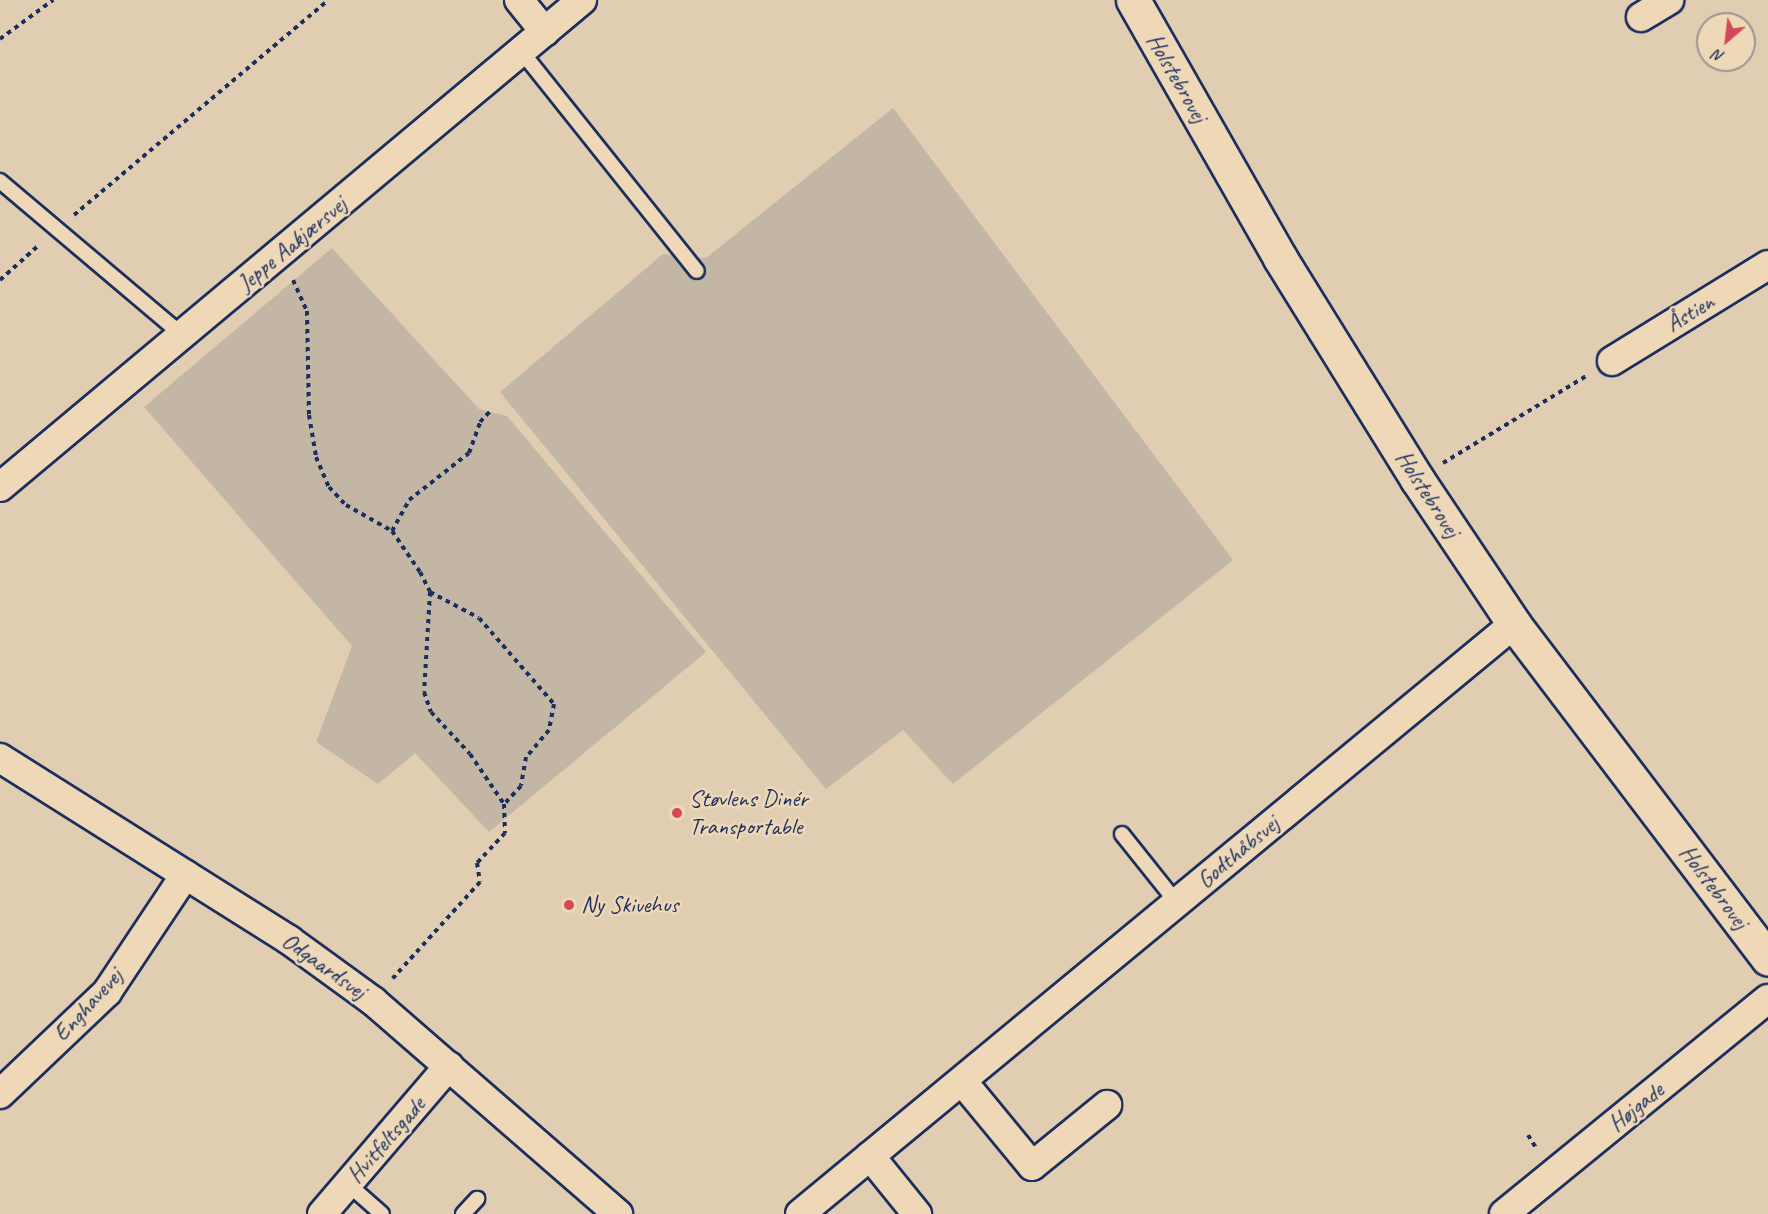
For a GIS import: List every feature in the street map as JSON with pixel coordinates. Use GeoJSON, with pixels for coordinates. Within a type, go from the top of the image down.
{"type":"FeatureCollection","features":[{"type":"Feature","properties":{"kind":"street"},"geometry":{"type":"LineString","coordinates":[[519,0],[545,32]]}},
{"type":"Feature","properties":{"kind":"street","name":"Jeppe Aakjærsvej"},"geometry":{"type":"LineString","coordinates":[[0,487],[582,0]]}},
{"type":"Feature","properties":{"kind":"street","name":"Holstebrovej"},"geometry":{"type":"LineString","coordinates":[[1133,0],[1286,268],[1417,479],[1514,624],[1768,959]]}},
{"type":"Feature","properties":{"kind":"street"},"geometry":{"type":"LineString","coordinates":[[1641,17],[1669,0]]}},
{"type":"Feature","properties":{"kind":"street","name":"Åstien"},"geometry":{"type":"LineString","coordinates":[[1612,361],[1768,265]]}},
{"type":"Feature","properties":{"kind":"street","name":"Godthåbsvej"},"geometry":{"type":"LineString","coordinates":[[800,1214],[1514,624]]}},
{"type":"Feature","properties":{"kind":"street","name":"Odgaardsvej"},"geometry":{"type":"LineString","coordinates":[[0,758],[184,875],[373,1001],[618,1214]]}},
{"type":"Feature","properties":{"kind":"street","name":"Enghavevej"},"geometry":{"type":"LineString","coordinates":[[0,1094],[107,992],[184,875]]}},
{"type":"Feature","properties":{"kind":"street","name":"Højgade"},"geometry":{"type":"LineString","coordinates":[[1504,1214],[1768,999]]}},
{"type":"Feature","properties":{"kind":"street","name":"Hvitfeltsgade"},"geometry":{"type":"LineString","coordinates":[[322,1214],[449,1066]]}},
{"type":"Feature","properties":{"kind":"street"},"geometry":{"type":"LineString","coordinates":[[962,1081],[1032,1166],[1107,1105]]}},
{"type":"Feature","properties":{"kind":"street"},"geometry":{"type":"LineString","coordinates":[[870,1156],[917,1214]]}},
{"type":"Feature","properties":{"kind":"lane"},"geometry":{"type":"LineString","coordinates":[[522,52],[697,271]]}},
{"type":"Feature","properties":{"kind":"lane"},"geometry":{"type":"LineString","coordinates":[[0,181],[182,335]]}},
{"type":"Feature","properties":{"kind":"lane"},"geometry":{"type":"LineString","coordinates":[[1122,834],[1177,903]]}},
{"type":"Feature","properties":{"kind":"lane"},"geometry":{"type":"LineString","coordinates":[[348,1184],[382,1214]]}},
{"type":"Feature","properties":{"kind":"lane"},"geometry":{"type":"LineString","coordinates":[[463,1214],[477,1199]]}},
{"type":"Feature","properties":{"kind":"path"},"geometry":{"type":"LineString","coordinates":[[0,39],[53,0]]}},
{"type":"Feature","properties":{"kind":"path"},"geometry":{"type":"LineString","coordinates":[[0,280],[328,0]]}},
{"type":"Feature","properties":{"kind":"path"},"geometry":{"type":"LineString","coordinates":[[277,256],[301,290],[307,310],[309,415],[316,457],[329,487],[346,505],[392,531],[430,592],[479,618],[503,639],[554,704],[549,730],[526,757],[521,786],[504,804]]}},
{"type":"Feature","properties":{"kind":"path"},"geometry":{"type":"LineString","coordinates":[[1417,479],[1612,361]]}},
{"type":"Feature","properties":{"kind":"path"},"geometry":{"type":"LineString","coordinates":[[392,531],[409,500],[469,453],[480,422],[492,410]]}},
{"type":"Feature","properties":{"kind":"path"},"geometry":{"type":"LineString","coordinates":[[373,1001],[480,882],[477,862],[505,833],[504,804],[470,754],[431,712],[424,692],[430,592]]}},
{"type":"Feature","properties":{"kind":"shaded area"},"geometry":{"type":"Polygon","coordinates":[[[893,108],[1233,560],[953,784],[903,730],[826,789],[500,392],[663,254],[706,258],[893,108]]]}},
{"type":"Feature","properties":{"kind":"shaded area"},"geometry":{"type":"Polygon","coordinates":[[[332,248],[479,409],[507,416],[706,652],[489,832],[415,753],[378,784],[316,742],[352,646],[144,407],[332,248]]]}},
{"type":"Feature","properties":{"kind":"place","name":"Støvlens Dinér Transportable"},"geometry":{"type":"Point","coordinates":[677,813]}},
{"type":"Feature","properties":{"kind":"place","name":"Ny Skivehus"},"geometry":{"type":"Point","coordinates":[569,905]}}]}
